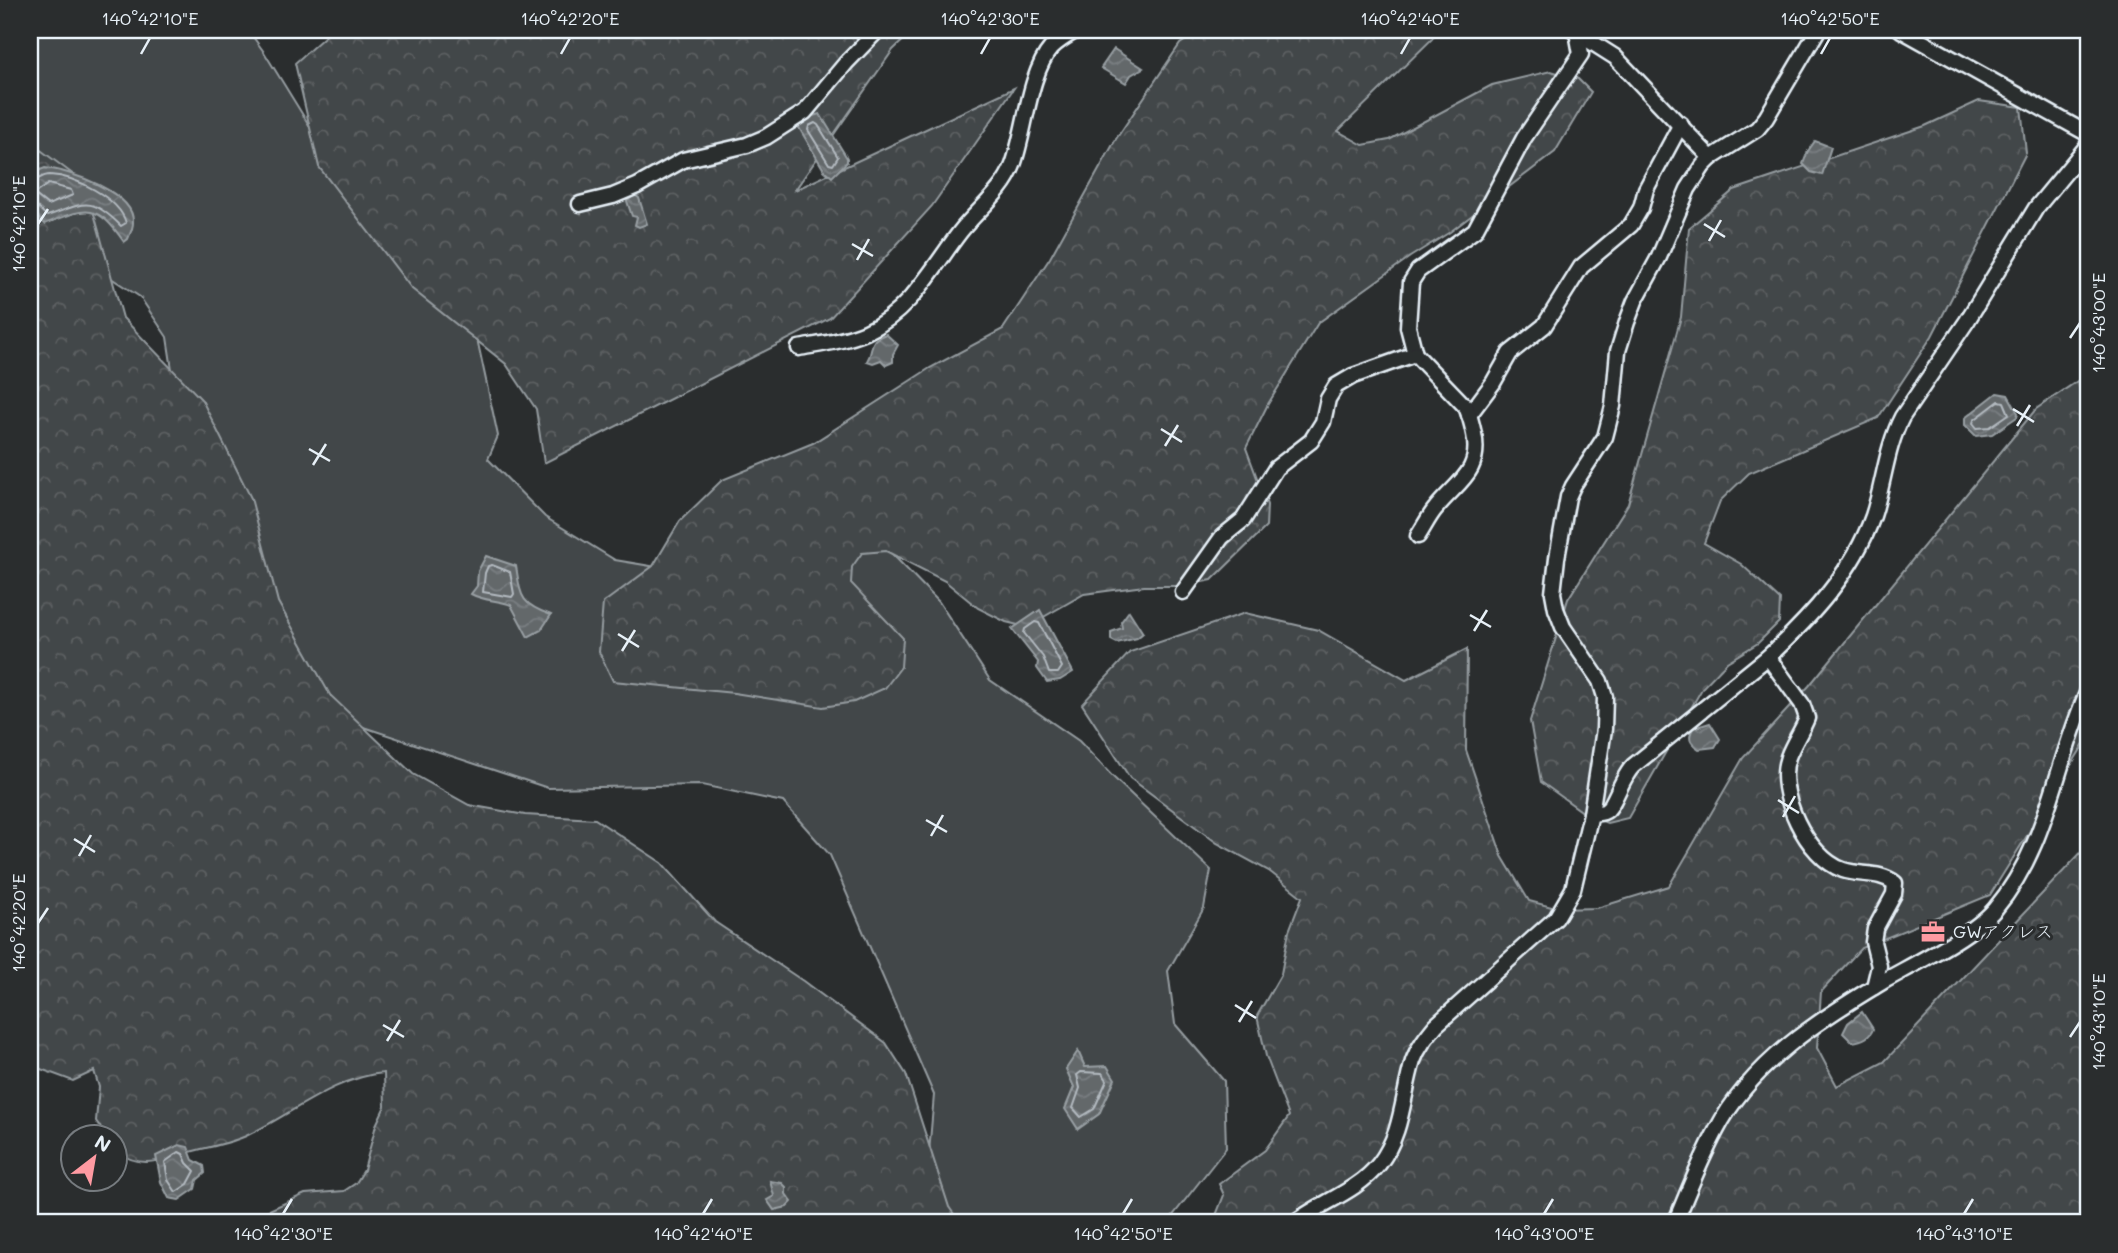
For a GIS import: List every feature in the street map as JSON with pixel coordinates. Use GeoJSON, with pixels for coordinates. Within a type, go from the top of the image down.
{"type":"FeatureCollection","features":[{"type":"Feature","properties":{"kind":"street"},"geometry":{"type":"LineString","coordinates":[[580,204],[613,196],[637,186],[683,160],[747,145],[777,131],[805,112],[878,30]]}},
{"type":"Feature","properties":{"kind":"street"},"geometry":{"type":"LineString","coordinates":[[799,348],[838,341],[866,332],[884,321],[923,283],[1012,168],[1038,73],[1050,49],[1077,30]]}},
{"type":"Feature","properties":{"kind":"street"},"geometry":{"type":"LineString","coordinates":[[1179,30],[1186,30]]}},
{"type":"Feature","properties":{"kind":"street"},"geometry":{"type":"LineString","coordinates":[[1294,1223],[1362,1180],[1377,1166],[1395,1137],[1413,1060],[1422,1043],[1437,1024],[1556,918],[1573,889],[1591,814],[1604,729],[1605,697],[1600,681],[1563,627],[1553,593],[1568,497],[1605,436],[1613,406],[1618,351],[1631,312],[1660,257],[1688,189],[1711,158],[1757,128],[1766,118],[1818,30]]}},
{"type":"Feature","properties":{"kind":"street"},"geometry":{"type":"LineString","coordinates":[[1900,30],[2088,134]]}},
{"type":"Feature","properties":{"kind":"street"},"geometry":{"type":"LineString","coordinates":[[1574,31],[1615,57],[1711,158]]}},
{"type":"Feature","properties":{"kind":"street"},"geometry":{"type":"LineString","coordinates":[[1418,536],[1435,509],[1460,483],[1476,460],[1476,446],[1469,415],[1415,354],[1408,327],[1411,282],[1418,271],[1475,230],[1511,159],[1581,54],[1574,31]]}},
{"type":"Feature","properties":{"kind":"street"},"geometry":{"type":"LineString","coordinates":[[1469,415],[1493,383],[1510,353],[1544,326],[1581,267],[1631,225],[1681,124]]}},
{"type":"Feature","properties":{"kind":"street"},"geometry":{"type":"LineString","coordinates":[[1591,814],[1611,808],[1624,775],[1633,766],[1768,657],[1841,579],[1866,533],[1895,431],[1902,417],[1967,321],[2036,208],[2083,163],[2088,145]]}},
{"type":"Feature","properties":{"kind":"street"},"geometry":{"type":"LineString","coordinates":[[1183,592],[1222,537],[1243,520],[1276,468],[1311,441],[1323,422],[1328,399],[1336,386],[1353,376],[1415,354]]}},
{"type":"Feature","properties":{"kind":"street"},"geometry":{"type":"LineString","coordinates":[[1768,657],[1802,704],[1807,718],[1787,757],[1784,775],[1794,818],[1812,847],[1825,861],[1843,870],[1887,877],[1895,883],[1894,894],[1875,929],[1873,942],[1879,966],[1874,988]]}},
{"type":"Feature","properties":{"kind":"street"},"geometry":{"type":"LineString","coordinates":[[1675,1223],[1717,1129],[1749,1082],[1782,1050],[1874,988],[1955,940],[1993,912],[2017,882],[2034,847],[2074,722],[2088,691]]}},
{"type":"Feature","properties":{"kind":"green space"},"geometry":{"type":"Polygon","coordinates":[[[30,30],[248,30],[333,164],[473,320],[498,436],[488,459],[545,517],[615,560],[698,574],[850,511],[939,602],[990,680],[1079,741],[1211,870],[1204,908],[1168,971],[1175,1024],[1224,1081],[1226,1148],[1167,1223],[923,1223],[934,1095],[830,855],[783,802],[702,785],[548,788],[333,717],[182,434],[167,337],[140,297],[30,225],[30,30]]]}},
{"type":"Feature","properties":{"kind":"green space"},"geometry":{"type":"Polygon","coordinates":[[[332,30],[914,30],[893,50],[795,190],[1014,88],[932,206],[830,318],[544,463],[536,409],[506,364],[412,289],[319,167],[295,63],[332,30]]]}},
{"type":"Feature","properties":{"kind":"green space"},"geometry":{"type":"Polygon","coordinates":[[[1201,30],[1437,30],[1432,39],[1338,131],[1363,145],[1389,140],[1492,85],[1551,71],[1578,79],[1591,92],[1555,152],[1450,232],[1410,257],[1318,323],[1268,404],[1246,448],[1267,505],[1266,527],[1212,580],[1182,586],[1144,586],[1084,594],[1026,627],[1006,622],[978,608],[945,581],[886,551],[862,553],[852,567],[851,583],[903,638],[901,667],[885,688],[854,702],[823,707],[734,693],[613,681],[599,652],[603,603],[653,566],[680,521],[722,480],[813,443],[930,368],[1003,329],[1050,258],[1116,139],[1180,44],[1201,30]]]}},
{"type":"Feature","properties":{"kind":"green space"},"geometry":{"type":"Polygon","coordinates":[[[1979,101],[2021,107],[2026,153],[1932,336],[1878,418],[1749,473],[1720,501],[1704,543],[1741,564],[1780,600],[1779,622],[1758,643],[1727,662],[1703,687],[1628,818],[1607,823],[1587,815],[1541,782],[1530,721],[1568,599],[1628,504],[1681,317],[1689,228],[1734,190],[1925,126],[1979,101]]]}},
{"type":"Feature","properties":{"kind":"green space"},"geometry":{"type":"Polygon","coordinates":[[[30,142],[82,181],[95,217],[123,318],[202,400],[251,498],[278,602],[330,695],[413,774],[469,805],[525,815],[595,819],[662,863],[715,922],[803,981],[886,1043],[906,1074],[949,1207],[960,1223],[223,1223],[247,1220],[305,1194],[344,1191],[356,1183],[364,1170],[376,1125],[385,1106],[384,1073],[348,1081],[241,1138],[159,1161],[143,1162],[130,1158],[130,1124],[98,1124],[96,1121],[99,1087],[94,1071],[73,1081],[35,1067],[30,1059],[30,142]]]}},
{"type":"Feature","properties":{"kind":"green space"},"geometry":{"type":"Polygon","coordinates":[[[2088,374],[2088,738],[1990,895],[1861,948],[1821,992],[1817,1048],[1837,1086],[1884,1062],[2088,845],[2088,1223],[1213,1223],[1224,1195],[1219,1184],[1265,1150],[1289,1116],[1266,1056],[1257,1016],[1281,974],[1289,931],[1302,897],[1269,871],[1217,843],[1130,778],[1082,704],[1130,652],[1245,613],[1318,630],[1406,680],[1467,649],[1466,750],[1502,856],[1529,901],[1559,909],[1597,908],[1669,886],[1743,758],[1809,686],[2036,409],[2088,374]]]}},
{"type":"Feature","properties":{"kind":"water"},"geometry":{"type":"Polygon","coordinates":[[[1114,49],[1143,68],[1131,75],[1126,83],[1101,68],[1114,49]]]}},
{"type":"Feature","properties":{"kind":"water"},"geometry":{"type":"Polygon","coordinates":[[[820,114],[847,158],[847,162],[832,177],[824,170],[798,126],[809,117],[820,114]]]}},
{"type":"Feature","properties":{"kind":"water"},"geometry":{"type":"Polygon","coordinates":[[[1815,141],[1831,147],[1822,175],[1811,172],[1803,164],[1815,141]]]}},
{"type":"Feature","properties":{"kind":"water"},"geometry":{"type":"Polygon","coordinates":[[[45,168],[84,178],[124,202],[131,212],[133,223],[128,239],[124,242],[98,214],[81,212],[45,224],[39,219],[30,201],[30,188],[33,173],[45,168]]]}},
{"type":"Feature","properties":{"kind":"water"},"geometry":{"type":"Polygon","coordinates":[[[635,195],[639,198],[647,224],[639,227],[635,225],[637,217],[632,216],[627,201],[635,195]]]}},
{"type":"Feature","properties":{"kind":"water"},"geometry":{"type":"Polygon","coordinates":[[[886,334],[898,345],[893,354],[893,362],[886,365],[881,360],[873,363],[867,361],[876,339],[886,334]]]}},
{"type":"Feature","properties":{"kind":"water"},"geometry":{"type":"Polygon","coordinates":[[[1997,393],[2008,395],[2018,413],[2017,417],[1992,434],[1976,436],[1965,425],[1965,418],[1997,393]]]}},
{"type":"Feature","properties":{"kind":"water"},"geometry":{"type":"Polygon","coordinates":[[[486,556],[516,566],[524,598],[533,607],[551,615],[541,630],[528,637],[511,605],[471,594],[477,586],[478,571],[486,556]]]}},
{"type":"Feature","properties":{"kind":"water"},"geometry":{"type":"Polygon","coordinates":[[[1040,610],[1073,672],[1060,680],[1047,682],[1037,668],[1038,662],[1012,629],[1040,610]]]}},
{"type":"Feature","properties":{"kind":"water"},"geometry":{"type":"Polygon","coordinates":[[[1129,611],[1143,633],[1137,638],[1117,643],[1111,640],[1111,632],[1122,628],[1121,622],[1129,611]]]}},
{"type":"Feature","properties":{"kind":"water"},"geometry":{"type":"Polygon","coordinates":[[[1710,723],[1720,739],[1715,747],[1699,749],[1690,740],[1691,731],[1710,723]]]}},
{"type":"Feature","properties":{"kind":"water"},"geometry":{"type":"Polygon","coordinates":[[[1862,1012],[1873,1029],[1870,1035],[1852,1042],[1843,1033],[1848,1023],[1862,1012]]]}},
{"type":"Feature","properties":{"kind":"water"},"geometry":{"type":"Polygon","coordinates":[[[1078,1051],[1085,1067],[1107,1066],[1115,1079],[1099,1114],[1078,1129],[1065,1109],[1074,1087],[1066,1069],[1078,1051]]]}},
{"type":"Feature","properties":{"kind":"water"},"geometry":{"type":"Polygon","coordinates":[[[179,1145],[188,1147],[193,1160],[204,1166],[205,1173],[197,1180],[195,1189],[179,1200],[169,1198],[161,1182],[156,1156],[179,1145]]]}},
{"type":"Feature","properties":{"kind":"water"},"geometry":{"type":"Polygon","coordinates":[[[770,1181],[782,1183],[786,1187],[786,1194],[792,1202],[787,1207],[774,1210],[767,1200],[774,1196],[770,1181]]]}},
{"type":"Feature","properties":{"kind":"place","name":"GWアクレス"},"geometry":{"type":"Point","coordinates":[1933,932]}}]}
